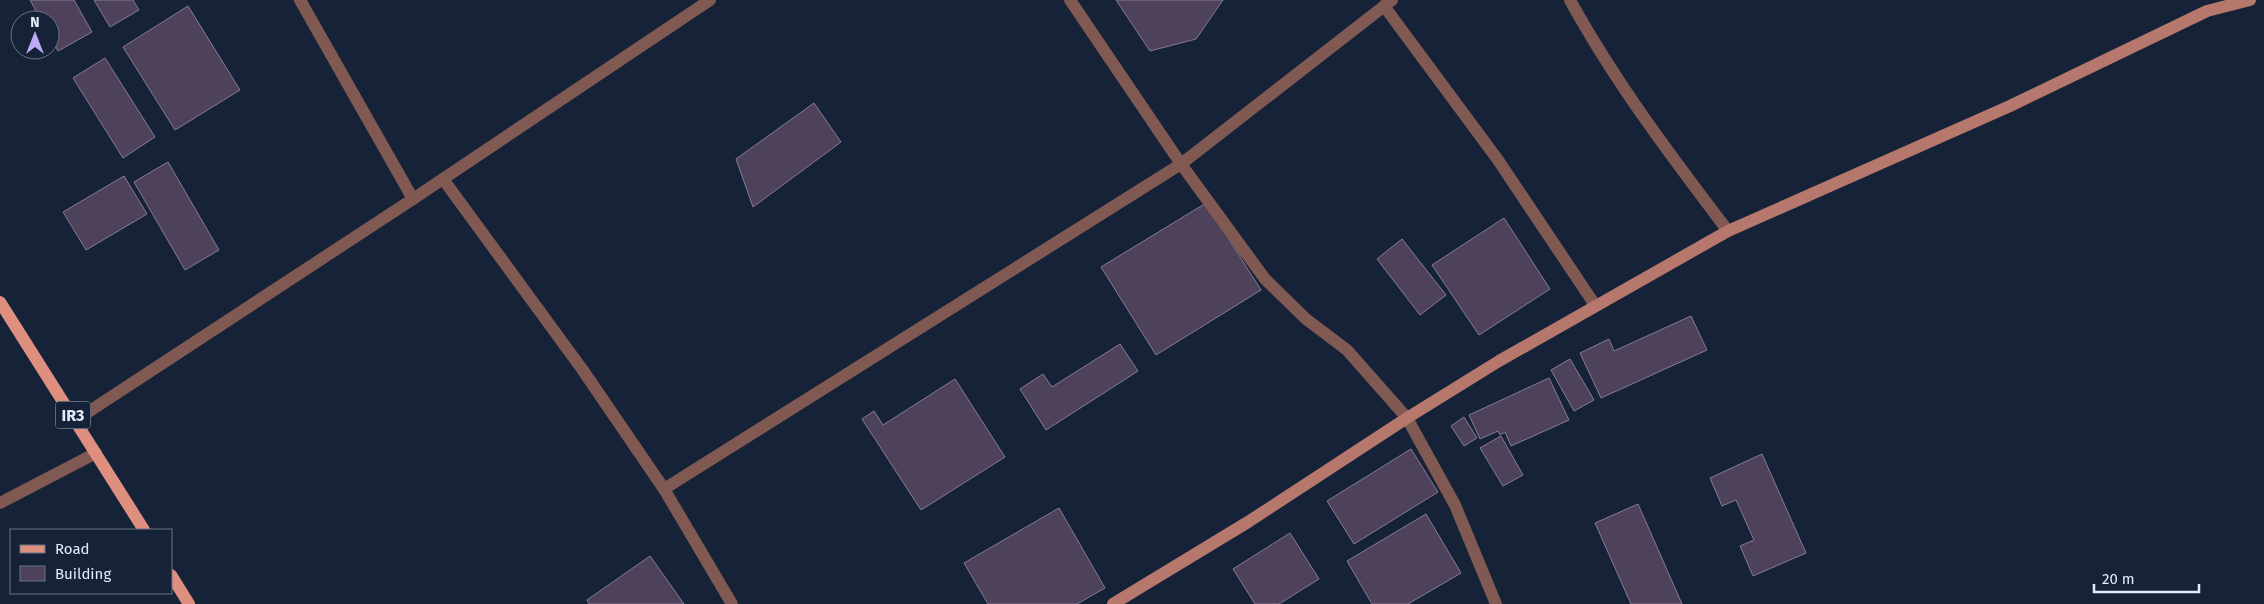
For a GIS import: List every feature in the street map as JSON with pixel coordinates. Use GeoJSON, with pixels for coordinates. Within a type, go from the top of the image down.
{"type":"FeatureCollection","features":[{"type":"Feature","properties":{"kind":"main road","name":"IR3"},"geometry":{"type":"LineString","coordinates":[[0,302],[143,529]]}},
{"type":"Feature","properties":{"kind":"main road"},"geometry":{"type":"LineString","coordinates":[[172,576],[190,604]]}},
{"type":"Feature","properties":{"kind":"street"},"geometry":{"type":"LineString","coordinates":[[300,0],[413,199]]}},
{"type":"Feature","properties":{"kind":"street"},"geometry":{"type":"LineString","coordinates":[[76,420],[413,199],[710,0]]}},
{"type":"Feature","properties":{"kind":"street"},"geometry":{"type":"LineString","coordinates":[[1070,0],[1182,164],[1265,279],[1306,319],[1347,350],[1407,418],[1455,505],[1496,604]]}},
{"type":"Feature","properties":{"kind":"street"},"geometry":{"type":"LineString","coordinates":[[1570,0],[1599,54],[1651,131],[1728,232]]}},
{"type":"Feature","properties":{"kind":"street"},"geometry":{"type":"LineString","coordinates":[[1113,604],[1248,522],[1407,418],[1595,305],[1728,232],[2019,101],[2207,11],[2250,0]]}},
{"type":"Feature","properties":{"kind":"street"},"geometry":{"type":"LineString","coordinates":[[664,489],[1182,164],[1388,3],[1498,160],[1595,305]]}},
{"type":"Feature","properties":{"kind":"street"},"geometry":{"type":"LineString","coordinates":[[443,179],[582,369],[664,489],[732,604]]}},
{"type":"Feature","properties":{"kind":"street"},"geometry":{"type":"LineString","coordinates":[[0,502],[96,453]]}},
{"type":"Feature","properties":{"kind":"building"},"geometry":{"type":"Polygon","coordinates":[[[30,0],[74,0],[92,32],[60,50],[60,10],[36,10],[30,0]]]}},
{"type":"Feature","properties":{"kind":"building"},"geometry":{"type":"Polygon","coordinates":[[[94,0],[133,0],[139,10],[110,27],[94,0]]]}},
{"type":"Feature","properties":{"kind":"building"},"geometry":{"type":"Polygon","coordinates":[[[1116,0],[1223,0],[1196,39],[1150,51],[1116,0]]]}},
{"type":"Feature","properties":{"kind":"building"},"geometry":{"type":"Polygon","coordinates":[[[188,6],[240,90],[175,130],[123,47],[188,6]]]}},
{"type":"Feature","properties":{"kind":"building"},"geometry":{"type":"Polygon","coordinates":[[[105,58],[155,137],[123,158],[73,78],[105,58]]]}},
{"type":"Feature","properties":{"kind":"building"},"geometry":{"type":"Polygon","coordinates":[[[814,103],[841,142],[753,207],[736,159],[814,103]]]}},
{"type":"Feature","properties":{"kind":"building"},"geometry":{"type":"Polygon","coordinates":[[[168,162],[219,250],[185,270],[134,182],[168,162]]]}},
{"type":"Feature","properties":{"kind":"building"},"geometry":{"type":"Polygon","coordinates":[[[124,176],[147,214],[86,250],[63,212],[124,176]]]}},
{"type":"Feature","properties":{"kind":"building"},"geometry":{"type":"Polygon","coordinates":[[[1206,203],[1261,290],[1156,355],[1101,267],[1206,203]]]}},
{"type":"Feature","properties":{"kind":"building"},"geometry":{"type":"Polygon","coordinates":[[[1504,218],[1550,289],[1479,335],[1432,265],[1504,218]]]}},
{"type":"Feature","properties":{"kind":"building"},"geometry":{"type":"Polygon","coordinates":[[[1402,239],[1446,295],[1420,315],[1377,259],[1402,239]]]}},
{"type":"Feature","properties":{"kind":"building"},"geometry":{"type":"Polygon","coordinates":[[[1691,316],[1707,350],[1601,398],[1580,353],[1609,339],[1614,351],[1691,316]]]}},
{"type":"Feature","properties":{"kind":"building"},"geometry":{"type":"Polygon","coordinates":[[[1120,344],[1138,371],[1046,430],[1020,389],[1043,374],[1052,387],[1120,344]]]}},
{"type":"Feature","properties":{"kind":"building"},"geometry":{"type":"Polygon","coordinates":[[[1570,359],[1594,400],[1574,411],[1551,370],[1570,359]]]}},
{"type":"Feature","properties":{"kind":"building"},"geometry":{"type":"Polygon","coordinates":[[[1549,378],[1569,420],[1511,446],[1505,432],[1500,435],[1498,431],[1480,439],[1469,415],[1549,378]]]}},
{"type":"Feature","properties":{"kind":"building"},"geometry":{"type":"Polygon","coordinates":[[[955,379],[1005,457],[921,510],[862,419],[874,411],[883,425],[955,379]]]}},
{"type":"Feature","properties":{"kind":"building"},"geometry":{"type":"Polygon","coordinates":[[[1464,417],[1477,438],[1464,446],[1451,426],[1464,417]]]}},
{"type":"Feature","properties":{"kind":"building"},"geometry":{"type":"Polygon","coordinates":[[[1501,436],[1523,475],[1503,486],[1480,448],[1501,436]]]}},
{"type":"Feature","properties":{"kind":"building"},"geometry":{"type":"Polygon","coordinates":[[[1411,449],[1438,492],[1354,544],[1327,501],[1411,449]]]}},
{"type":"Feature","properties":{"kind":"building"},"geometry":{"type":"Polygon","coordinates":[[[1762,454],[1806,553],[1753,576],[1740,546],[1754,540],[1736,500],[1722,506],[1710,478],[1762,454]]]}},
{"type":"Feature","properties":{"kind":"building"},"geometry":{"type":"Polygon","coordinates":[[[1638,504],[1682,604],[1631,604],[1595,523],[1638,504]]]}},
{"type":"Feature","properties":{"kind":"building"},"geometry":{"type":"Polygon","coordinates":[[[1059,508],[1105,588],[1077,604],[988,604],[964,563],[1059,508]]]}},
{"type":"Feature","properties":{"kind":"building"},"geometry":{"type":"Polygon","coordinates":[[[1426,514],[1461,573],[1408,604],[1372,604],[1347,561],[1426,514]]]}},
{"type":"Feature","properties":{"kind":"building"},"geometry":{"type":"Polygon","coordinates":[[[1290,533],[1319,579],[1279,604],[1255,604],[1233,569],[1290,533]]]}},
{"type":"Feature","properties":{"kind":"building"},"geometry":{"type":"Polygon","coordinates":[[[650,556],[684,604],[589,604],[587,600],[650,556]]]}}]}
